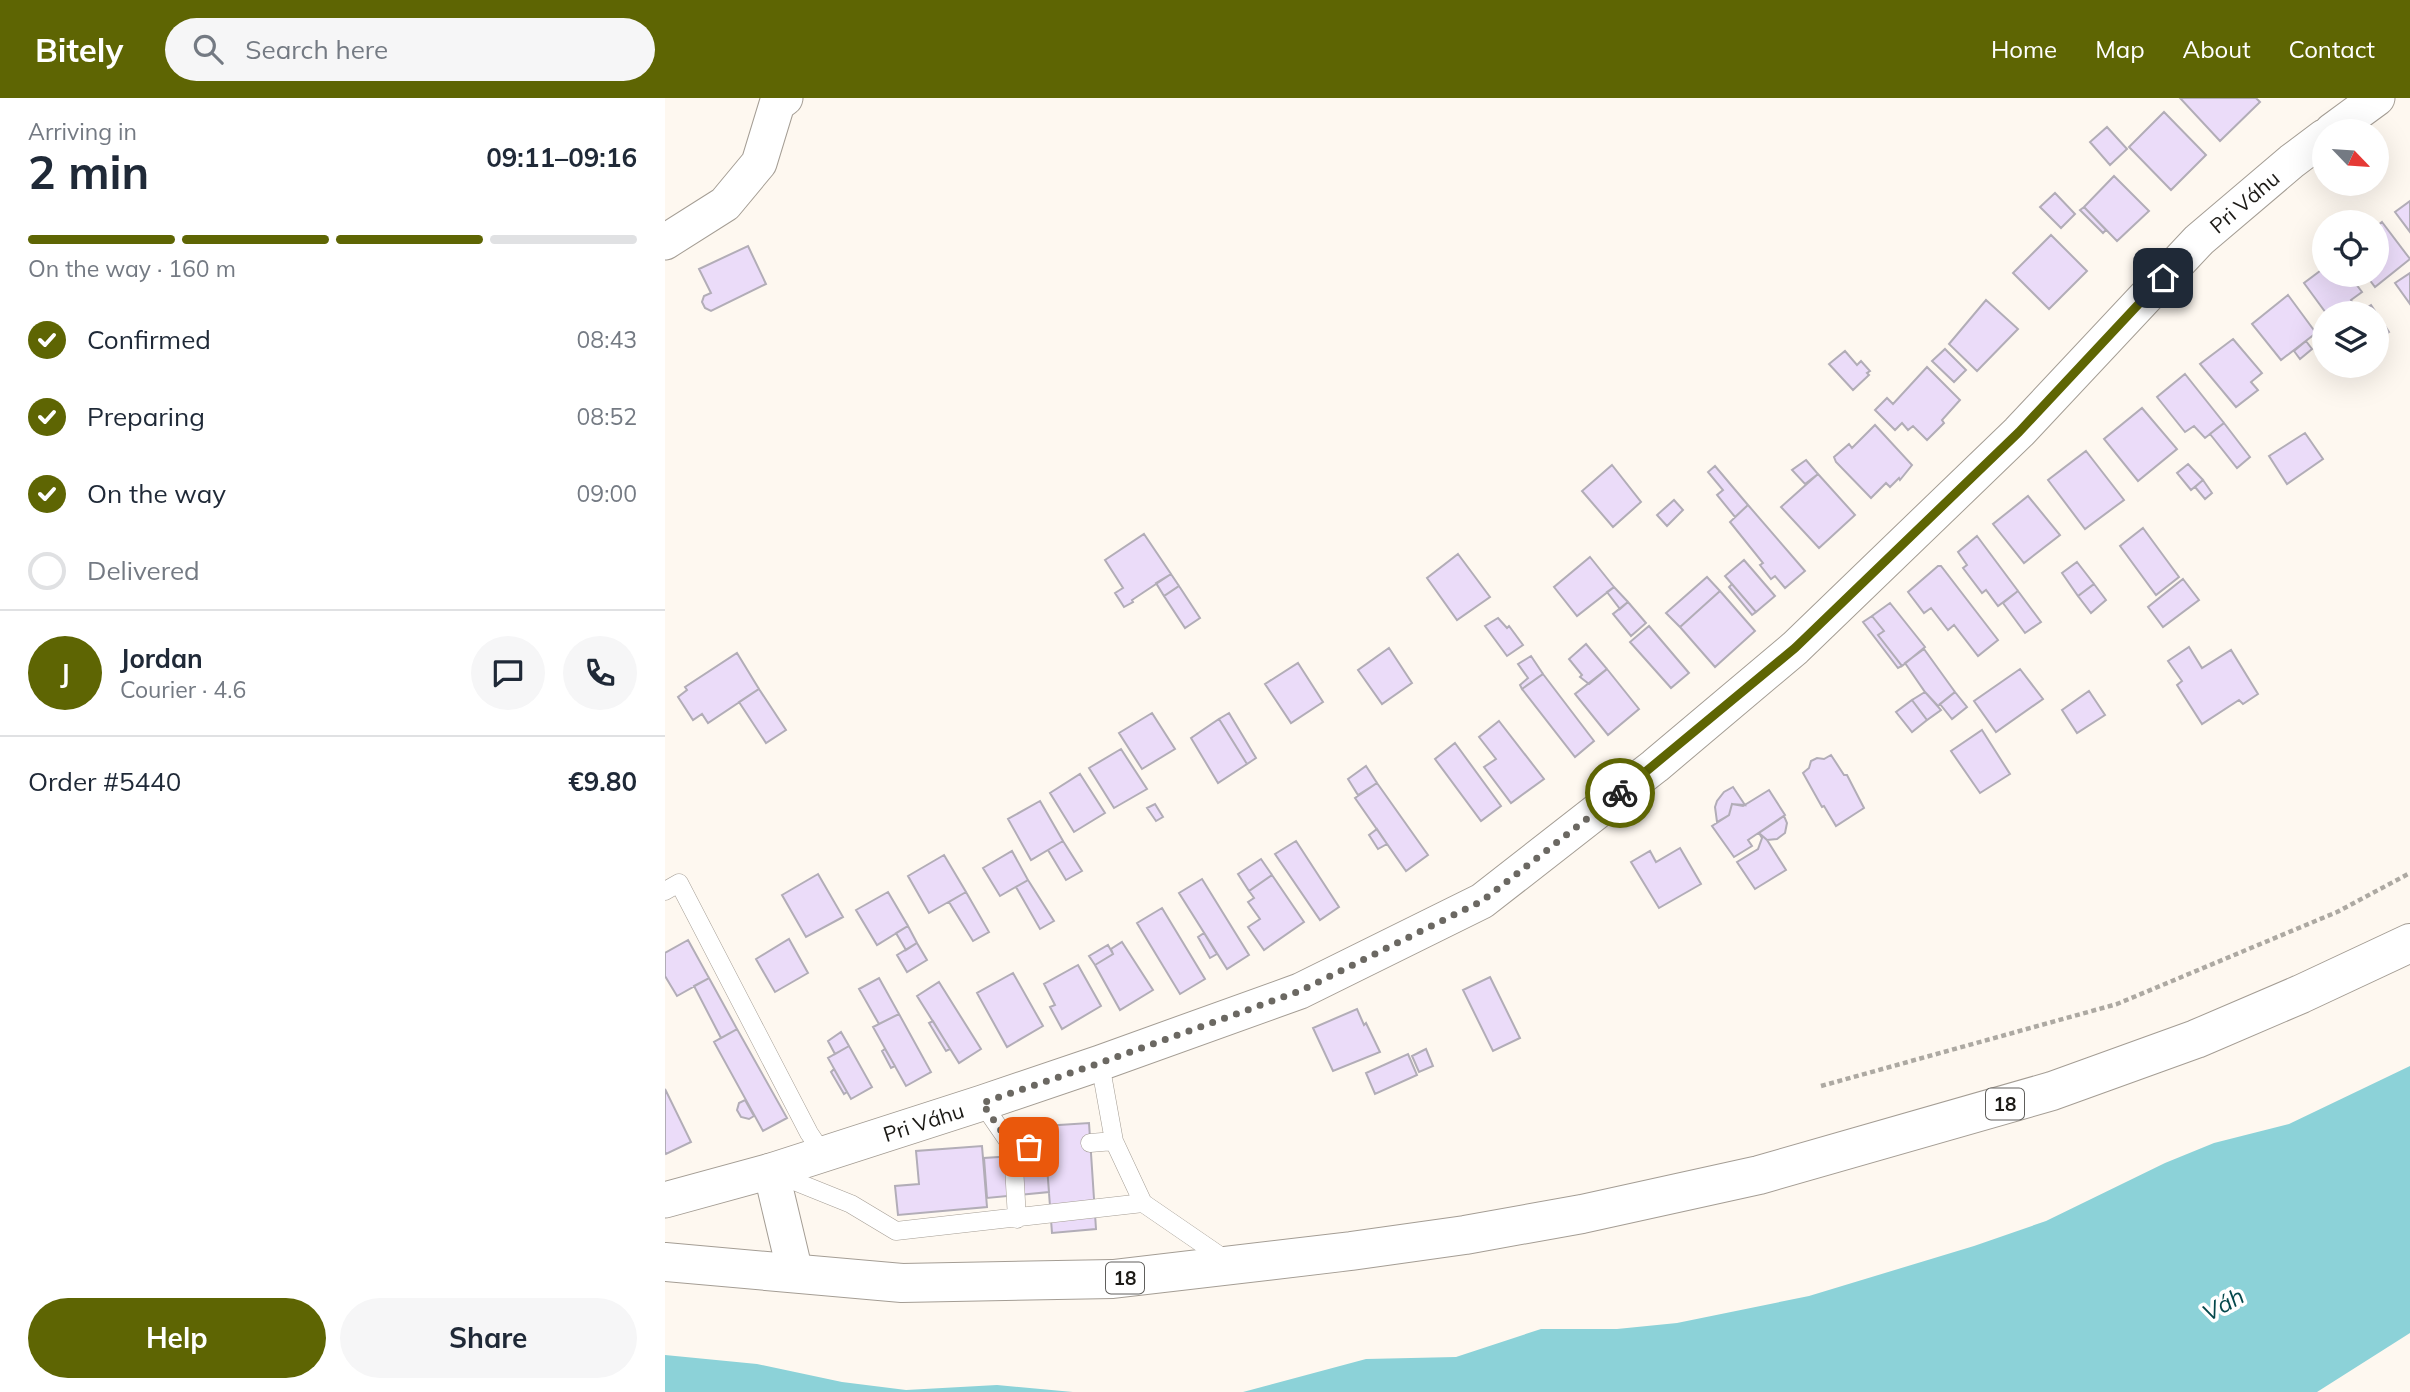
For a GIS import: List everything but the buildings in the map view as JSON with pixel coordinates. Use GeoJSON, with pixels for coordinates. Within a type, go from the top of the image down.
{"type":"FeatureCollection","features":[{"type":"Feature","properties":{"kind":"main road","name":"18"},"geometry":{"type":"LineString","coordinates":[[665,1262],[902,1283],[1113,1279],[1352,1251],[1569,1217],[1700,1190],[1836,1154],[2052,1091],[2196,1039],[2410,943]]}},
{"type":"Feature","properties":{"kind":"street"},"geometry":{"type":"LineString","coordinates":[[2348,119],[2377,98]]}},
{"type":"Feature","properties":{"kind":"street"},"geometry":{"type":"LineString","coordinates":[[665,242],[725,204],[759,163],[780,100]]}},
{"type":"Feature","properties":{"kind":"street","name":"Pri Váhu"},"geometry":{"type":"LineString","coordinates":[[665,1200],[771,1171],[982,1103],[1300,991],[1482,901],[1655,766],[1795,648],[2019,432],[2199,240],[2312,146]]}},
{"type":"Feature","properties":{"kind":"street"},"geometry":{"type":"LineString","coordinates":[[771,1171],[795,1272]]}},
{"type":"Feature","properties":{"kind":"lane"},"geometry":{"type":"LineString","coordinates":[[665,891],[679,883],[809,1133],[823,1154]]}},
{"type":"Feature","properties":{"kind":"lane"},"geometry":{"type":"LineString","coordinates":[[1100,1063],[1114,1141],[1143,1203],[1232,1264]]}},
{"type":"Feature","properties":{"kind":"lane"},"geometry":{"type":"LineString","coordinates":[[982,1103],[1013,1148],[1017,1219]]}},
{"type":"Feature","properties":{"kind":"lane"},"geometry":{"type":"LineString","coordinates":[[1090,1143],[1114,1141]]}},
{"type":"Feature","properties":{"kind":"lane"},"geometry":{"type":"LineString","coordinates":[[1013,1148],[1045,1146]]}},
{"type":"Feature","properties":{"kind":"lane"},"geometry":{"type":"LineString","coordinates":[[771,1171],[851,1204],[896,1231],[1143,1203]]}},
{"type":"Feature","properties":{"kind":"path"},"geometry":{"type":"LineString","coordinates":[[1821,1086],[2117,1004],[2337,912],[2410,873]]}},
{"type":"Feature","properties":{"kind":"water","name":"Váh"},"geometry":{"type":"Polygon","coordinates":[[[2410,1066],[2410,1333],[2317,1392],[1243,1392],[1366,1359],[1456,1357],[1541,1329],[1617,1329],[1677,1323],[1809,1296],[1974,1246],[2046,1221],[2165,1163],[2214,1143],[2289,1124],[2410,1066]]]}},
{"type":"Feature","properties":{"kind":"water"},"geometry":{"type":"Polygon","coordinates":[[[665,1355],[757,1364],[842,1382],[906,1390],[997,1385],[1073,1392],[665,1392],[665,1355]]]}},
{"type":"Feature","properties":{"kind":"way so far"},"geometry":{"type":"LineString","coordinates":[[1029,1147],[1013,1148],[982,1103],[1300,991],[1482,901],[1620,793]]}},
{"type":"Feature","properties":{"kind":"route"},"geometry":{"type":"LineString","coordinates":[[1620,793],[1795,648],[2019,432],[2163,278]]}}]}
